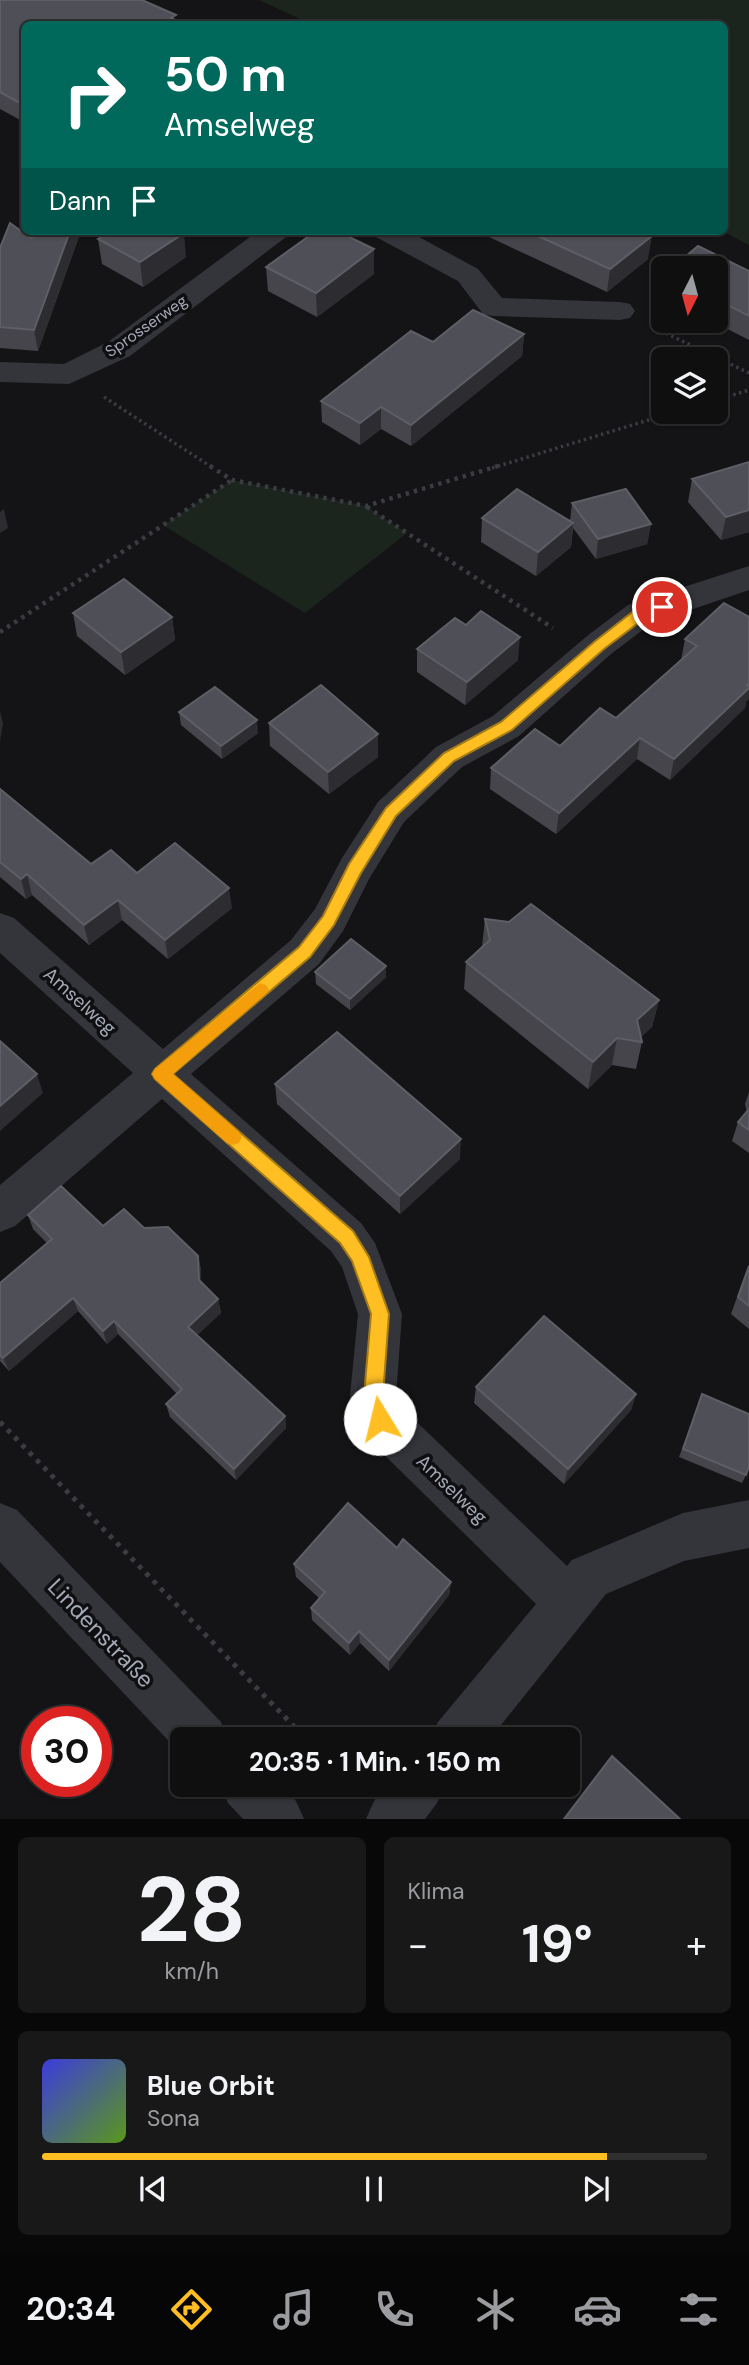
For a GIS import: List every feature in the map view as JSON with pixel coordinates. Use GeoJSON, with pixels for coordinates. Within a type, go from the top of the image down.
{"type":"FeatureCollection","features":[{"type":"Feature","properties":{"kind":"street","name":"Sprosserweg"},"geometry":{"type":"LineString","coordinates":[[0,372],[69,374],[119,349],[271,235]]}},
{"type":"Feature","properties":{"kind":"street"},"geometry":{"type":"LineString","coordinates":[[393,235],[468,275],[493,307],[620,311]]}},
{"type":"Feature","properties":{"kind":"street"},"geometry":{"type":"LineString","coordinates":[[0,1212],[305,952],[329,920],[355,869],[391,812],[449,757],[506,726],[640,614],[749,578]]}},
{"type":"Feature","properties":{"kind":"street","name":"Amselweg"},"geometry":{"type":"LineString","coordinates":[[0,929],[346,1237],[360,1257],[380,1314],[373,1396],[380,1419],[568,1601]]}},
{"type":"Feature","properties":{"kind":"street"},"geometry":{"type":"LineString","coordinates":[[466,1727],[589,1577],[683,1537],[749,1524]]}},
{"type":"Feature","properties":{"kind":"street","name":"Lindenstraße"},"geometry":{"type":"LineString","coordinates":[[0,1527],[190,1727]]}},
{"type":"Feature","properties":{"kind":"street"},"geometry":{"type":"LineString","coordinates":[[257,1797],[278,1819]]}},
{"type":"Feature","properties":{"kind":"street"},"geometry":{"type":"LineString","coordinates":[[392,1819],[409,1797]]}},
{"type":"Feature","properties":{"kind":"path"},"geometry":{"type":"LineString","coordinates":[[620,311],[749,373]]}},
{"type":"Feature","properties":{"kind":"path"},"geometry":{"type":"LineString","coordinates":[[69,374],[232,480],[366,506],[591,653]]}},
{"type":"Feature","properties":{"kind":"path"},"geometry":{"type":"LineString","coordinates":[[728,396],[749,390]]}},
{"type":"Feature","properties":{"kind":"path"},"geometry":{"type":"LineString","coordinates":[[366,506],[651,419]]}},
{"type":"Feature","properties":{"kind":"path"},"geometry":{"type":"LineString","coordinates":[[0,632],[232,480]]}},
{"type":"Feature","properties":{"kind":"path"},"geometry":{"type":"LineString","coordinates":[[0,1422],[294,1727]]}},
{"type":"Feature","properties":{"kind":"shaded area"},"geometry":{"type":"Polygon","coordinates":[[[259,0],[749,0],[749,245],[728,234],[728,21],[304,21],[259,0]]]}},
{"type":"Feature","properties":{"kind":"shaded area"},"geometry":{"type":"Polygon","coordinates":[[[232,480],[366,506],[407,533],[305,613],[163,525],[232,480]]]}},
{"type":"Feature","properties":{"kind":"building"},"geometry":{"type":"Polygon","coordinates":[[[0,0],[142,0],[176,15],[171,18],[178,21],[21,21],[21,102],[0,92],[0,0]]]}},
{"type":"Feature","properties":{"kind":"building"},"geometry":{"type":"Polygon","coordinates":[[[10,223],[21,231],[21,235],[31,238],[36,235],[69,235],[34,330],[0,327],[0,248],[10,223]]]}},
{"type":"Feature","properties":{"kind":"building"},"geometry":{"type":"Polygon","coordinates":[[[104,235],[181,235],[140,262],[98,239],[104,235]]]}},
{"type":"Feature","properties":{"kind":"building"},"geometry":{"type":"Polygon","coordinates":[[[310,235],[345,235],[374,249],[316,293],[266,267],[310,235]]]}},
{"type":"Feature","properties":{"kind":"building"},"geometry":{"type":"Polygon","coordinates":[[[536,235],[652,236],[610,269],[536,235]]]}},
{"type":"Feature","properties":{"kind":"building"},"geometry":{"type":"Polygon","coordinates":[[[698,246],[718,256],[686,256],[698,246]]]}},
{"type":"Feature","properties":{"kind":"building"},"geometry":{"type":"Polygon","coordinates":[[[728,261],[749,271],[749,316],[728,305],[728,261]]]}},
{"type":"Feature","properties":{"kind":"building"},"geometry":{"type":"Polygon","coordinates":[[[473,310],[524,334],[411,425],[381,407],[360,423],[321,401],[411,331],[433,342],[473,310]]]}},
{"type":"Feature","properties":{"kind":"building"},"geometry":{"type":"Polygon","coordinates":[[[749,462],[749,510],[726,517],[692,479],[749,462]]]}},
{"type":"Feature","properties":{"kind":"building"},"geometry":{"type":"Polygon","coordinates":[[[517,489],[573,523],[538,552],[482,518],[517,489]]]}},
{"type":"Feature","properties":{"kind":"building"},"geometry":{"type":"Polygon","coordinates":[[[626,489],[651,524],[598,539],[572,503],[626,489]]]}},
{"type":"Feature","properties":{"kind":"building"},"geometry":{"type":"Polygon","coordinates":[[[124,579],[172,617],[121,652],[73,613],[124,579]]]}},
{"type":"Feature","properties":{"kind":"building"},"geometry":{"type":"Polygon","coordinates":[[[724,603],[749,617],[749,688],[674,759],[640,738],[559,813],[491,768],[535,729],[560,746],[600,708],[616,718],[697,646],[685,639],[724,603]]]}},
{"type":"Feature","properties":{"kind":"building"},"geometry":{"type":"Polygon","coordinates":[[[481,611],[520,637],[467,682],[417,649],[455,618],[466,625],[481,611]]]}},
{"type":"Feature","properties":{"kind":"building"},"geometry":{"type":"Polygon","coordinates":[[[321,685],[378,734],[328,772],[269,723],[321,685]]]}},
{"type":"Feature","properties":{"kind":"building"},"geometry":{"type":"Polygon","coordinates":[[[215,687],[257,720],[221,746],[179,712],[215,687]]]}},
{"type":"Feature","properties":{"kind":"building"},"geometry":{"type":"Polygon","coordinates":[[[0,789],[91,864],[111,850],[137,873],[175,843],[229,888],[165,940],[118,900],[84,925],[27,874],[21,879],[0,862],[0,789]]]}},
{"type":"Feature","properties":{"kind":"building"},"geometry":{"type":"Polygon","coordinates":[[[531,904],[659,1000],[637,1020],[642,1042],[617,1038],[593,1062],[466,962],[490,940],[485,919],[509,922],[531,904]]]}},
{"type":"Feature","properties":{"kind":"building"},"geometry":{"type":"Polygon","coordinates":[[[351,939],[386,966],[350,999],[315,972],[351,939]]]}},
{"type":"Feature","properties":{"kind":"building"},"geometry":{"type":"Polygon","coordinates":[[[337,1032],[461,1139],[400,1196],[275,1084],[337,1032]]]}},
{"type":"Feature","properties":{"kind":"building"},"geometry":{"type":"Polygon","coordinates":[[[0,1041],[37,1074],[0,1106],[0,1041]]]}},
{"type":"Feature","properties":{"kind":"building"},"geometry":{"type":"Polygon","coordinates":[[[749,1109],[749,1130],[738,1122],[749,1109]]]}},
{"type":"Feature","properties":{"kind":"building"},"geometry":{"type":"Polygon","coordinates":[[[61,1186],[103,1226],[124,1209],[144,1228],[168,1227],[198,1256],[199,1280],[218,1299],[188,1327],[285,1416],[234,1469],[166,1404],[182,1389],[114,1321],[103,1331],[73,1298],[3,1358],[0,1355],[0,1283],[52,1239],[28,1215],[61,1186]]]}},
{"type":"Feature","properties":{"kind":"building"},"geometry":{"type":"Polygon","coordinates":[[[749,1266],[749,1306],[738,1297],[749,1266]]]}},
{"type":"Feature","properties":{"kind":"building"},"geometry":{"type":"Polygon","coordinates":[[[544,1316],[636,1394],[568,1469],[476,1387],[544,1316]]]}},
{"type":"Feature","properties":{"kind":"building"},"geometry":{"type":"Polygon","coordinates":[[[702,1394],[749,1414],[749,1466],[746,1475],[683,1449],[702,1394]]]}},
{"type":"Feature","properties":{"kind":"building"},"geometry":{"type":"Polygon","coordinates":[[[348,1503],[397,1548],[403,1539],[451,1582],[389,1660],[359,1631],[349,1643],[311,1608],[325,1592],[294,1564],[348,1503]]]}},
{"type":"Feature","properties":{"kind":"building"},"geometry":{"type":"Polygon","coordinates":[[[612,1756],[680,1819],[564,1819],[612,1756]]]}},
{"type":"Feature","properties":{"kind":"slow traffic"},"geometry":{"type":"LineString","coordinates":[[233,1137],[161,1074],[260,990]]}},
{"type":"Feature","properties":{"kind":"route"},"geometry":{"type":"LineString","coordinates":[[380,1419],[373,1396],[380,1314],[360,1257],[346,1237],[161,1074],[305,952],[329,920],[355,869],[391,812],[449,757],[506,726],[599,645],[640,614],[662,607]]}}]}
